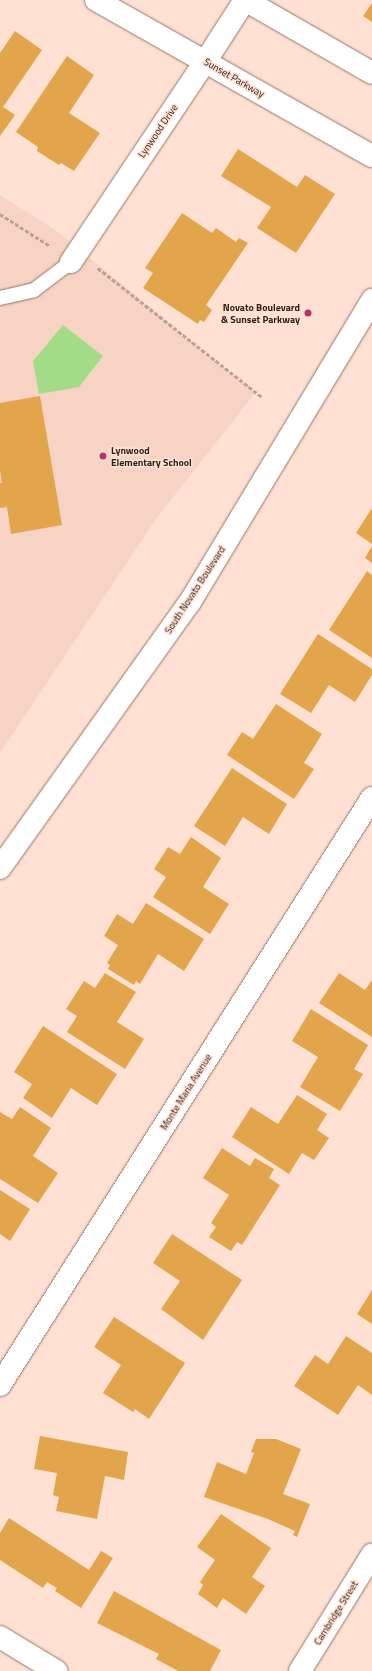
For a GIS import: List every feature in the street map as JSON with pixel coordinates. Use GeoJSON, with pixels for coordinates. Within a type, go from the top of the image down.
{"type":"FeatureCollection","features":[{"type":"Feature","properties":{"kind":"street","name":"Sunset Parkway"},"geometry":{"type":"LineString","coordinates":[[96,0],[372,156]]}},
{"type":"Feature","properties":{"kind":"street","name":"Lynwood Drive"},"geometry":{"type":"LineString","coordinates":[[71,262],[245,0]]}},
{"type":"Feature","properties":{"kind":"street"},"geometry":{"type":"LineString","coordinates":[[245,0],[372,73]]}},
{"type":"Feature","properties":{"kind":"street","name":"South Novato Boulevard"},"geometry":{"type":"LineString","coordinates":[[0,868],[190,602],[372,300]]}},
{"type":"Feature","properties":{"kind":"street","name":"Monte Maria Avenue"},"geometry":{"type":"LineString","coordinates":[[0,1385],[372,798]]}},
{"type":"Feature","properties":{"kind":"street","name":"Cambridge Street"},"geometry":{"type":"LineString","coordinates":[[300,1671],[372,1555]]}},
{"type":"Feature","properties":{"kind":"street"},"geometry":{"type":"LineString","coordinates":[[0,1637],[56,1671]]}},
{"type":"Feature","properties":{"kind":"lane"},"geometry":{"type":"LineString","coordinates":[[0,298],[34,290],[71,262]]}},
{"type":"Feature","properties":{"kind":"path"},"geometry":{"type":"LineString","coordinates":[[0,214],[51,246]]}},
{"type":"Feature","properties":{"kind":"path"},"geometry":{"type":"LineString","coordinates":[[98,268],[262,397]]}},
{"type":"Feature","properties":{"kind":"shaded area","name":"Lynwood Elementary School"},"geometry":{"type":"Polygon","coordinates":[[[0,195],[54,229],[255,393],[156,519],[0,753],[0,195]]]}},
{"type":"Feature","properties":{"kind":"green space"},"geometry":{"type":"Polygon","coordinates":[[[63,325],[103,356],[79,387],[39,394],[33,361],[63,325]]]}},
{"type":"Feature","properties":{"kind":"building"},"geometry":{"type":"Polygon","coordinates":[[[372,3],[372,22],[363,16],[372,3]]]}},
{"type":"Feature","properties":{"kind":"building"},"geometry":{"type":"Polygon","coordinates":[[[15,31],[42,50],[3,107],[15,115],[0,136],[0,53],[15,31]]]}},
{"type":"Feature","properties":{"kind":"building"},"geometry":{"type":"Polygon","coordinates":[[[67,56],[94,75],[69,113],[100,133],[74,171],[61,163],[59,165],[37,151],[38,147],[16,132],[67,56]]]}},
{"type":"Feature","properties":{"kind":"building"},"geometry":{"type":"Polygon","coordinates":[[[238,149],[297,187],[305,175],[335,194],[296,253],[257,228],[271,207],[221,176],[238,149]]]}},
{"type":"Feature","properties":{"kind":"building"},"geometry":{"type":"Polygon","coordinates":[[[182,213],[212,233],[216,228],[236,242],[239,238],[248,243],[206,305],[212,310],[204,322],[200,320],[198,324],[143,288],[153,273],[145,268],[182,213]]]}},
{"type":"Feature","properties":{"kind":"building"},"geometry":{"type":"Polygon","coordinates":[[[40,396],[62,525],[11,534],[7,507],[0,508],[0,483],[2,483],[0,470],[0,403],[40,396]]]}},
{"type":"Feature","properties":{"kind":"building"},"geometry":{"type":"Polygon","coordinates":[[[372,508],[372,544],[356,533],[372,508]]]}},
{"type":"Feature","properties":{"kind":"building"},"geometry":{"type":"Polygon","coordinates":[[[372,546],[372,563],[365,558],[372,546]]]}},
{"type":"Feature","properties":{"kind":"building"},"geometry":{"type":"Polygon","coordinates":[[[367,571],[372,575],[372,658],[329,630],[367,571]]]}},
{"type":"Feature","properties":{"kind":"building"},"geometry":{"type":"Polygon","coordinates":[[[318,634],[372,669],[372,675],[355,702],[329,685],[311,713],[280,694],[318,634]]]}},
{"type":"Feature","properties":{"kind":"building"},"geometry":{"type":"Polygon","coordinates":[[[276,704],[322,734],[304,763],[314,769],[294,799],[227,755],[242,732],[253,739],[276,704]]]}},
{"type":"Feature","properties":{"kind":"building"},"geometry":{"type":"Polygon","coordinates":[[[232,768],[287,804],[269,834],[243,817],[225,846],[194,826],[232,768]]]}},
{"type":"Feature","properties":{"kind":"building"},"geometry":{"type":"Polygon","coordinates":[[[191,837],[221,858],[203,887],[229,904],[210,934],[153,897],[166,877],[154,869],[168,847],[180,854],[191,837]]]}},
{"type":"Feature","properties":{"kind":"building"},"geometry":{"type":"Polygon","coordinates":[[[146,903],[204,939],[184,971],[158,954],[140,984],[136,981],[134,985],[108,969],[110,965],[107,963],[118,945],[104,936],[117,914],[133,924],[146,903]]]}},
{"type":"Feature","properties":{"kind":"building"},"geometry":{"type":"Polygon","coordinates":[[[105,973],[136,992],[117,1022],[144,1039],[125,1069],[67,1032],[77,1016],[66,1009],[84,981],[95,988],[105,973]]]}},
{"type":"Feature","properties":{"kind":"building"},"geometry":{"type":"Polygon","coordinates":[[[339,973],[365,990],[372,980],[372,1037],[319,1003],[339,973]]]}},
{"type":"Feature","properties":{"kind":"building"},"geometry":{"type":"Polygon","coordinates":[[[311,1009],[368,1045],[354,1069],[363,1074],[340,1111],[300,1087],[318,1057],[292,1041],[311,1009]]]}},
{"type":"Feature","properties":{"kind":"building"},"geometry":{"type":"Polygon","coordinates":[[[43,1026],[117,1074],[97,1105],[71,1088],[52,1118],[23,1098],[32,1084],[14,1072],[43,1026]]]}},
{"type":"Feature","properties":{"kind":"building"},"geometry":{"type":"Polygon","coordinates":[[[297,1095],[327,1114],[317,1130],[329,1138],[314,1160],[302,1153],[289,1174],[232,1137],[251,1107],[278,1124],[297,1095]]]}},
{"type":"Feature","properties":{"kind":"building"},"geometry":{"type":"Polygon","coordinates":[[[20,1107],[51,1128],[33,1156],[58,1173],[38,1203],[0,1179],[0,1112],[12,1119],[20,1107]]]}},
{"type":"Feature","properties":{"kind":"building"},"geometry":{"type":"Polygon","coordinates":[[[222,1148],[250,1166],[255,1158],[274,1169],[269,1178],[280,1185],[242,1245],[237,1242],[231,1251],[209,1237],[216,1227],[211,1223],[229,1195],[203,1178],[222,1148]]]}},
{"type":"Feature","properties":{"kind":"building"},"geometry":{"type":"Polygon","coordinates":[[[0,1190],[30,1209],[10,1241],[0,1234],[0,1190]]]}},
{"type":"Feature","properties":{"kind":"building"},"geometry":{"type":"Polygon","coordinates":[[[172,1234],[242,1280],[203,1340],[161,1309],[180,1281],[153,1263],[172,1234]]]}},
{"type":"Feature","properties":{"kind":"building"},"geometry":{"type":"Polygon","coordinates":[[[372,1290],[372,1324],[357,1314],[372,1290]]]}},
{"type":"Feature","properties":{"kind":"building"},"geometry":{"type":"Polygon","coordinates":[[[114,1317],[185,1363],[149,1419],[135,1409],[133,1412],[103,1393],[121,1365],[94,1347],[114,1317]]]}},
{"type":"Feature","properties":{"kind":"building"},"geometry":{"type":"Polygon","coordinates":[[[346,1336],[372,1353],[372,1395],[358,1385],[338,1415],[294,1386],[315,1355],[328,1364],[346,1336]]]}},
{"type":"Feature","properties":{"kind":"building"},"geometry":{"type":"Polygon","coordinates":[[[40,1436],[128,1452],[124,1480],[105,1476],[97,1519],[56,1511],[59,1497],[53,1495],[57,1473],[34,1469],[40,1436]]]}},
{"type":"Feature","properties":{"kind":"building"},"geometry":{"type":"Polygon","coordinates":[[[256,1439],[276,1439],[301,1449],[283,1494],[310,1504],[297,1537],[293,1535],[295,1531],[268,1519],[204,1497],[217,1462],[246,1474],[254,1453],[251,1452],[256,1439]]]}},
{"type":"Feature","properties":{"kind":"building"},"geometry":{"type":"Polygon","coordinates":[[[221,1514],[271,1548],[252,1577],[265,1586],[246,1614],[223,1598],[217,1608],[198,1594],[203,1585],[200,1582],[215,1560],[197,1547],[221,1514]]]}},
{"type":"Feature","properties":{"kind":"building"},"geometry":{"type":"Polygon","coordinates":[[[9,1518],[89,1570],[101,1551],[113,1558],[81,1608],[55,1591],[57,1588],[47,1582],[43,1588],[0,1560],[0,1533],[9,1518]]]}},
{"type":"Feature","properties":{"kind":"building"},"geometry":{"type":"Polygon","coordinates":[[[114,1591],[221,1650],[210,1671],[178,1671],[156,1659],[159,1654],[97,1623],[114,1591]]]}},
{"type":"Feature","properties":{"kind":"place","name":"Novato Boulevard & Sunset Parkway"},"geometry":{"type":"Point","coordinates":[308,313]}},
{"type":"Feature","properties":{"kind":"place","name":"Lynwood Elementary School"},"geometry":{"type":"Point","coordinates":[103,456]}}]}
